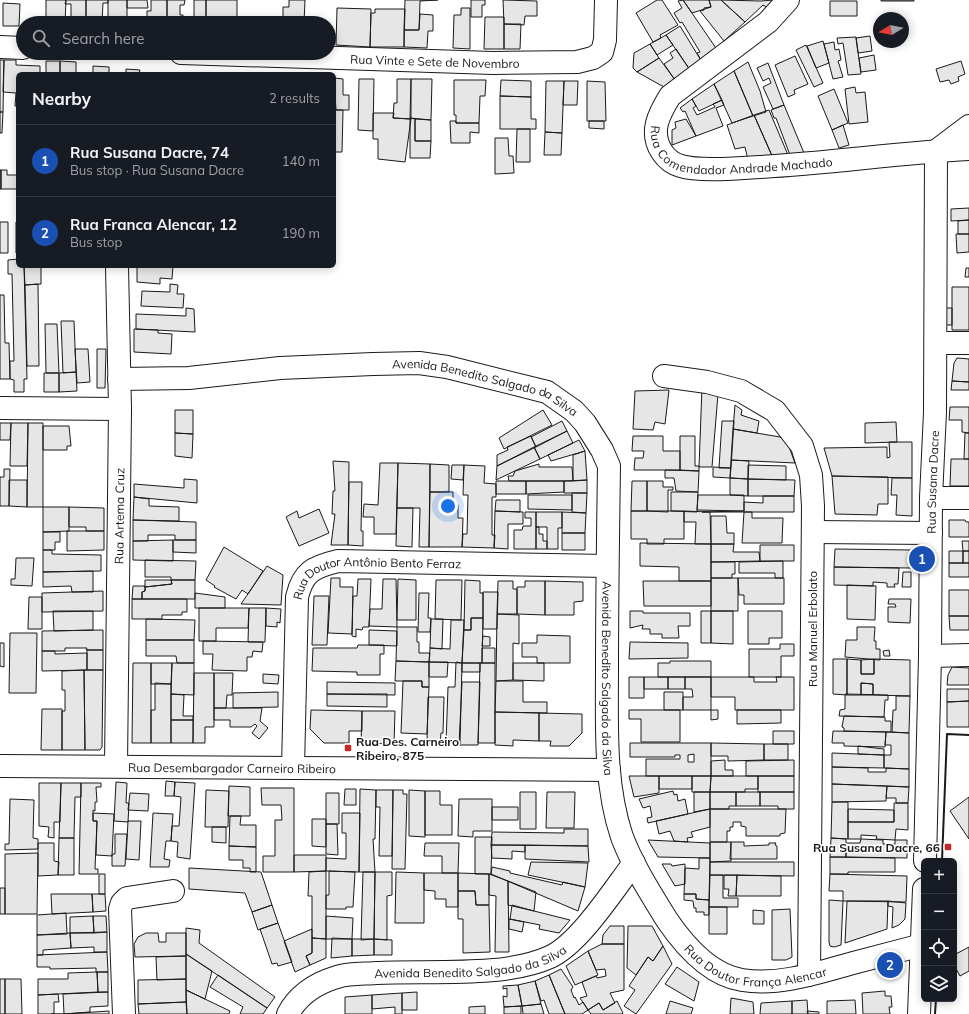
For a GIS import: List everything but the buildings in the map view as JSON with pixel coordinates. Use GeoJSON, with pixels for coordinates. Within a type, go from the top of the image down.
{"type":"FeatureCollection","features":[{"type":"Feature","properties":{"kind":"street","name":"Rua Vinte e Sete de Novembro"},"geometry":{"type":"LineString","coordinates":[[336,58],[463,62],[577,62],[593,58],[602,52],[605,40],[606,0]]}},
{"type":"Feature","properties":{"kind":"street","name":"Rua Comendador Andrade Machado"},"geometry":{"type":"LineString","coordinates":[[788,0],[768,22],[670,96],[660,112],[655,128],[657,144],[666,158],[681,166],[701,168],[746,168],[884,158],[936,151],[969,149]]}},
{"type":"Feature","properties":{"kind":"street"},"geometry":{"type":"LineString","coordinates":[[0,47],[16,48]]}},
{"type":"Feature","properties":{"kind":"street"},"geometry":{"type":"LineString","coordinates":[[936,151],[969,126]]}},
{"type":"Feature","properties":{"kind":"street","name":"Rua Susana Dacre"},"geometry":{"type":"LineString","coordinates":[[925,858],[930,656],[931,498],[935,412],[936,151]]}},
{"type":"Feature","properties":{"kind":"street","name":"Rua Artema Cruz"},"geometry":{"type":"LineString","coordinates":[[116,766],[120,409],[117,268]]}},
{"type":"Feature","properties":{"kind":"street"},"geometry":{"type":"LineString","coordinates":[[936,343],[969,343]]}},
{"type":"Feature","properties":{"kind":"street","name":"Avenida Benedito Salgado da Silva"},"geometry":{"type":"LineString","coordinates":[[119,379],[189,378],[267,370],[419,363],[453,368],[532,386],[547,392],[574,411],[602,450],[608,466],[606,715],[609,770],[613,800],[622,837],[634,863],[580,932],[566,946],[551,957],[508,968],[447,972],[398,972],[339,976],[321,983],[306,993],[293,1004],[288,1014]]}},
{"type":"Feature","properties":{"kind":"street","name":"Rua Manuel Erbolato"},"geometry":{"type":"LineString","coordinates":[[664,376],[707,382],[742,391],[775,411],[802,446],[811,475],[813,532],[809,975]]}},
{"type":"Feature","properties":{"kind":"street"},"geometry":{"type":"LineString","coordinates":[[0,408],[120,409]]}},
{"type":"Feature","properties":{"kind":"street"},"geometry":{"type":"LineString","coordinates":[[931,498],[969,498]]}},
{"type":"Feature","properties":{"kind":"street"},"geometry":{"type":"LineString","coordinates":[[813,532],[931,534]]}},
{"type":"Feature","properties":{"kind":"street","name":"Rua Doutor Antônio Bento Ferraz"},"geometry":{"type":"LineString","coordinates":[[293,768],[297,598],[300,585],[312,570],[338,561],[607,566]]}},
{"type":"Feature","properties":{"kind":"street"},"geometry":{"type":"LineString","coordinates":[[930,656],[969,655]]}},
{"type":"Feature","properties":{"kind":"street","name":"Rua Desembargador Carneiro Ribeiro"},"geometry":{"type":"LineString","coordinates":[[0,766],[609,770]]}},
{"type":"Feature","properties":{"kind":"street","name":"Rua Doutor França Alencar"},"geometry":{"type":"LineString","coordinates":[[634,863],[655,902],[675,931],[695,954],[717,970],[740,980],[763,982],[809,975],[921,945]]}},
{"type":"Feature","properties":{"kind":"street"},"geometry":{"type":"LineString","coordinates":[[124,1014],[120,909],[122,903],[127,898],[173,891]]}},
{"type":"Feature","properties":{"kind":"street"},"geometry":{"type":"LineString","coordinates":[[923,930],[924,894]]}},
{"type":"Feature","properties":{"kind":"street"},"geometry":{"type":"LineString","coordinates":[[919,1014],[921,966]]}},
{"type":"Feature","properties":{"kind":"wall"},"geometry":{"type":"LineString","coordinates":[[942,858],[947,734],[969,735]]}},
{"type":"Feature","properties":{"kind":"wall"},"geometry":{"type":"LineString","coordinates":[[935,1014],[936,1002]]}},
{"type":"Feature","properties":{"kind":"place","name":"Rua Susana Dacre, 74"},"geometry":{"type":"Point","coordinates":[922,559]}},
{"type":"Feature","properties":{"kind":"place","name":"Rua Des. Carneiro Ribeiro, 875"},"geometry":{"type":"Point","coordinates":[348,748]}},
{"type":"Feature","properties":{"kind":"place","name":"Rua Susana Dacre, 66"},"geometry":{"type":"Point","coordinates":[948,847]}},
{"type":"Feature","properties":{"kind":"place","name":"Rua Franca Alencar, 12"},"geometry":{"type":"Point","coordinates":[890,965]}}]}
